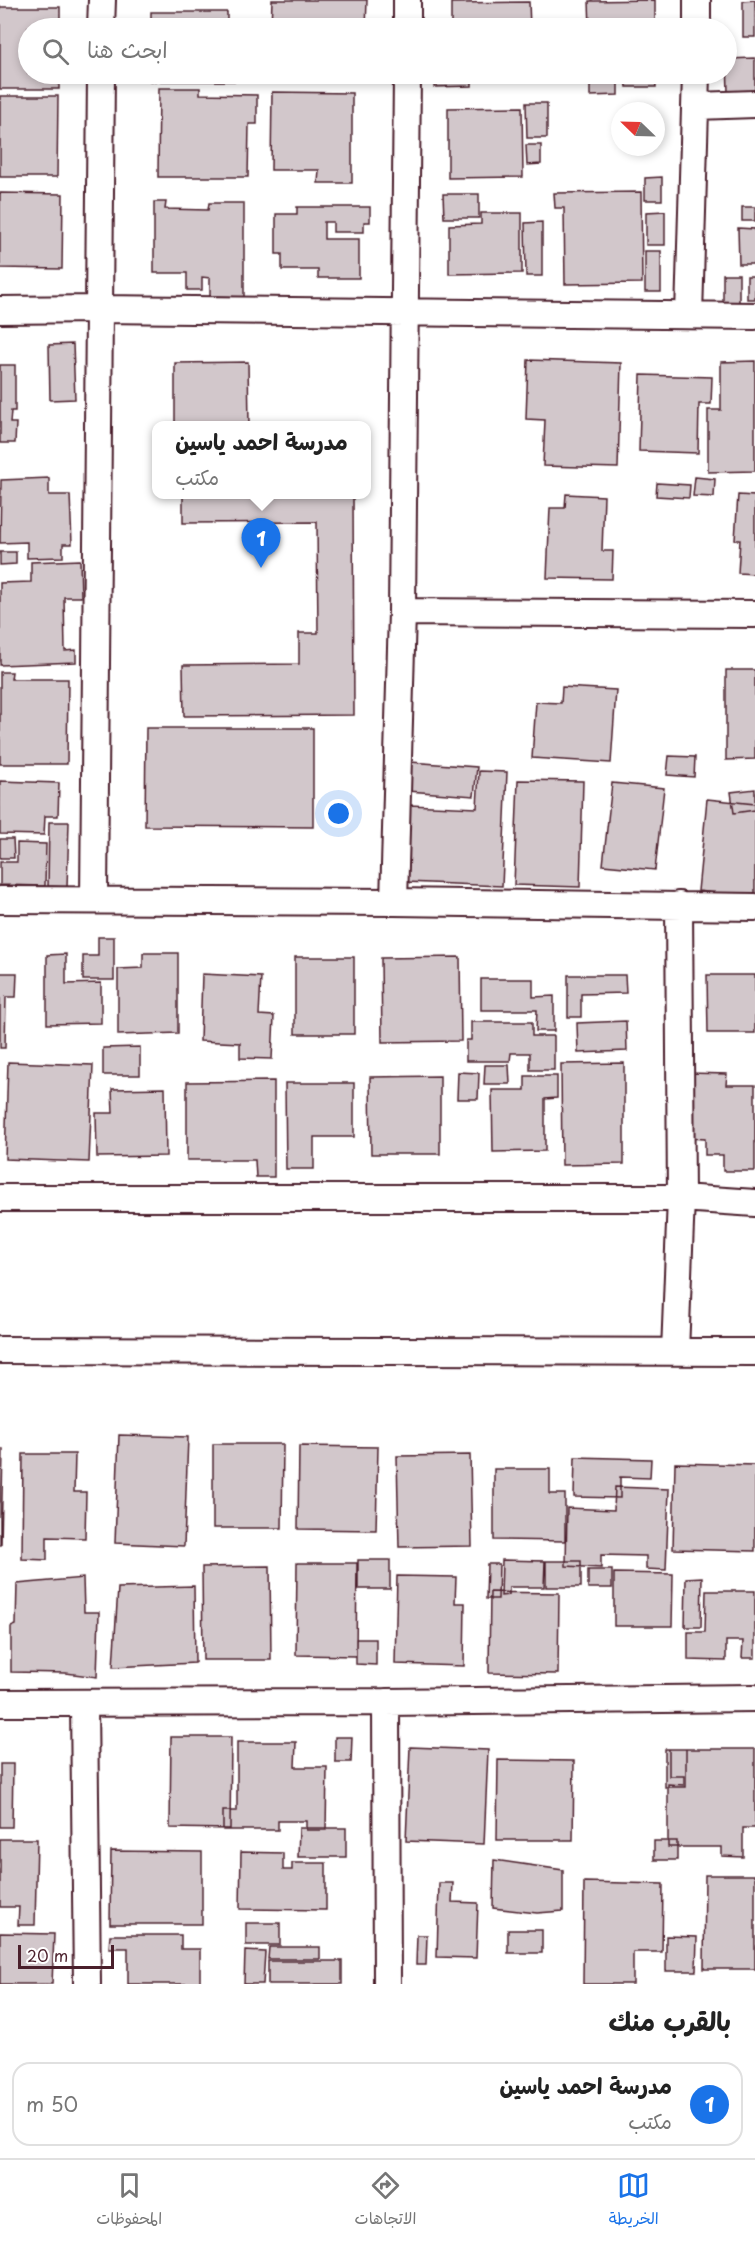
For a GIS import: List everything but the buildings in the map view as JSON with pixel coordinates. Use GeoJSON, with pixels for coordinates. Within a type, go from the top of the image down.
{"type":"FeatureCollection","features":[{"type":"Feature","properties":{"kind":"street"},"geometry":{"type":"LineString","coordinates":[[101,18],[102,0]]}},
{"type":"Feature","properties":{"kind":"street"},"geometry":{"type":"LineString","coordinates":[[407,0],[407,18]]}},
{"type":"Feature","properties":{"kind":"street"},"geometry":{"type":"LineString","coordinates":[[697,0],[697,18]]}},
{"type":"Feature","properties":{"kind":"street"},"geometry":{"type":"LineString","coordinates":[[94,899],[101,84]]}},
{"type":"Feature","properties":{"kind":"street"},"geometry":{"type":"LineString","coordinates":[[394,902],[402,612],[407,84]]}},
{"type":"Feature","properties":{"kind":"street"},"geometry":{"type":"LineString","coordinates":[[689,315],[696,84]]}},
{"type":"Feature","properties":{"kind":"street"},"geometry":{"type":"LineString","coordinates":[[696,106],[755,104]]}},
{"type":"Feature","properties":{"kind":"street"},"geometry":{"type":"LineString","coordinates":[[0,310],[755,316]]}},
{"type":"Feature","properties":{"kind":"street"},"geometry":{"type":"LineString","coordinates":[[402,612],[755,614]]}},
{"type":"Feature","properties":{"kind":"street"},"geometry":{"type":"LineString","coordinates":[[0,900],[679,905],[755,908]]}},
{"type":"Feature","properties":{"kind":"street"},"geometry":{"type":"LineString","coordinates":[[675,1352],[681,1198],[679,905]]}},
{"type":"Feature","properties":{"kind":"street"},"geometry":{"type":"LineString","coordinates":[[0,1198],[681,1198],[755,1203]]}},
{"type":"Feature","properties":{"kind":"street"},"geometry":{"type":"LineString","coordinates":[[0,1350],[755,1352]]}},
{"type":"Feature","properties":{"kind":"street"},"geometry":{"type":"LineString","coordinates":[[0,1703],[755,1698]]}},
{"type":"Feature","properties":{"kind":"street"},"geometry":{"type":"LineString","coordinates":[[386,1702],[387,1984]]}},
{"type":"Feature","properties":{"kind":"street"},"geometry":{"type":"LineString","coordinates":[[84,1703],[87,1984]]}},
{"type":"Feature","properties":{"kind":"place","name":"مدرسة احمد ياسين"},"geometry":{"type":"Point","coordinates":[261,568]}}]}
